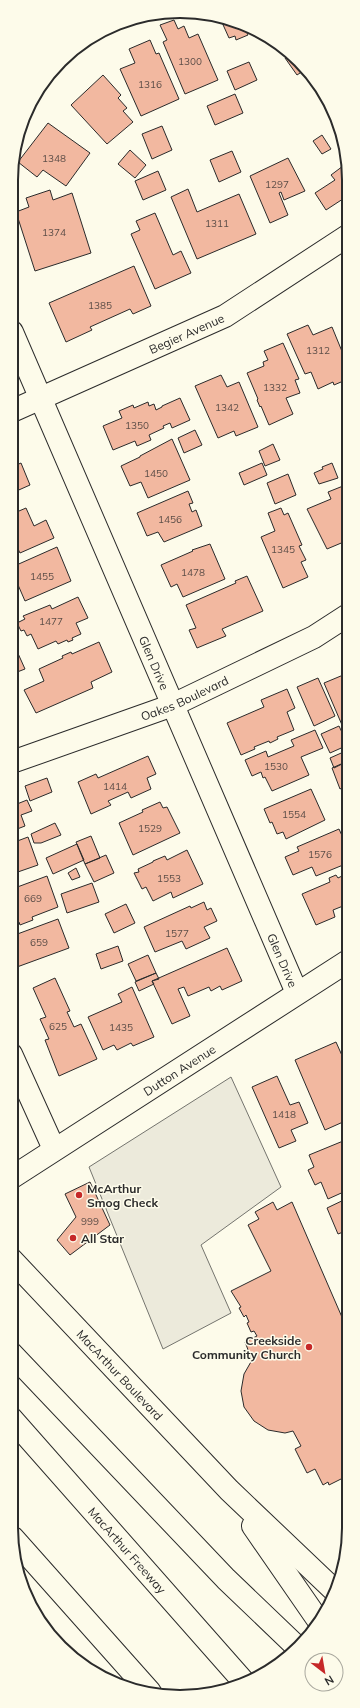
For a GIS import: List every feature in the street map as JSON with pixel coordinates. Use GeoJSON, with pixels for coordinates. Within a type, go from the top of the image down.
{"type":"FeatureCollection","features":[{"type":"Feature","properties":{"kind":"main road","name":"Begier Avenue"},"geometry":{"type":"LineString","coordinates":[[18,408],[225,316],[342,240]]}},
{"type":"Feature","properties":{"kind":"main road","name":"Glen Drive"},"geometry":{"type":"LineString","coordinates":[[18,346],[297,993]]}},
{"type":"Feature","properties":{"kind":"main road","name":"Oakes Boulevard"},"geometry":{"type":"LineString","coordinates":[[18,760],[174,705],[314,637],[342,619]]}},
{"type":"Feature","properties":{"kind":"main road","name":"Dutton Avenue"},"geometry":{"type":"LineString","coordinates":[[18,1173],[297,993],[342,967]]}},
{"type":"Feature","properties":{"kind":"main road"},"geometry":{"type":"LineString","coordinates":[[18,1068],[54,1149]]}},
{"type":"Feature","properties":{"kind":"main road","name":"MacArthur Boulevard"},"geometry":{"type":"LineString","coordinates":[[18,1266],[229,1490],[331,1587]]}},
{"type":"Feature","properties":{"kind":"main road"},"geometry":{"type":"LineString","coordinates":[[18,1360],[211,1563],[294,1644]]}},
{"type":"Feature","properties":{"kind":"main road","name":"MacArthur Freeway"},"geometry":{"type":"LineString","coordinates":[[18,1426],[241,1678]]}},
{"type":"Feature","properties":{"kind":"main road","name":"MacArthur Boulevard"},"geometry":{"type":"LineString","coordinates":[[229,1490],[316,1617]]}},
{"type":"Feature","properties":{"kind":"main road"},"geometry":{"type":"LineString","coordinates":[[19,1544],[145,1686]]}},
{"type":"Feature","properties":{"kind":"shaded area"},"geometry":{"type":"Polygon","coordinates":[[[231,1077],[281,1187],[201,1245],[231,1313],[163,1349],[89,1167],[231,1077]]]}},
{"type":"Feature","properties":{"kind":"building"},"geometry":{"type":"Polygon","coordinates":[[[174,20],[178,29],[184,26],[189,38],[198,34],[218,80],[185,94],[163,42],[167,40],[160,25],[174,20]]]}},
{"type":"Feature","properties":{"kind":"building"},"geometry":{"type":"Polygon","coordinates":[[[223,24],[242,30],[248,35],[236,40],[235,36],[229,38],[223,24]]]}},
{"type":"Feature","properties":{"kind":"building"},"geometry":{"type":"Polygon","coordinates":[[[150,40],[156,54],[159,53],[179,99],[141,116],[120,69],[135,63],[129,49],[150,40]]]}},
{"type":"Feature","properties":{"kind":"building"},"geometry":{"type":"Polygon","coordinates":[[[286,57],[301,72],[297,75],[285,58],[286,57]]]}},
{"type":"Feature","properties":{"kind":"building"},"geometry":{"type":"Polygon","coordinates":[[[249,62],[257,80],[235,90],[227,71],[249,62]]]}},
{"type":"Feature","properties":{"kind":"building"},"geometry":{"type":"Polygon","coordinates":[[[103,75],[121,95],[118,98],[127,108],[123,111],[133,122],[107,144],[71,105],[103,75]]]}},
{"type":"Feature","properties":{"kind":"building"},"geometry":{"type":"Polygon","coordinates":[[[235,94],[243,113],[215,125],[207,106],[235,94]]]}},
{"type":"Feature","properties":{"kind":"building"},"geometry":{"type":"Polygon","coordinates":[[[48,123],[90,153],[66,186],[43,170],[37,177],[19,163],[48,123]]]}},
{"type":"Feature","properties":{"kind":"building"},"geometry":{"type":"Polygon","coordinates":[[[162,126],[172,150],[152,159],[142,134],[162,126]]]}},
{"type":"Feature","properties":{"kind":"building"},"geometry":{"type":"Polygon","coordinates":[[[322,135],[331,149],[322,154],[313,141],[322,135]]]}},
{"type":"Feature","properties":{"kind":"building"},"geometry":{"type":"Polygon","coordinates":[[[130,150],[146,165],[135,178],[118,164],[130,150]]]}},
{"type":"Feature","properties":{"kind":"building"},"geometry":{"type":"Polygon","coordinates":[[[232,151],[241,172],[219,182],[210,160],[232,151]]]}},
{"type":"Feature","properties":{"kind":"building"},"geometry":{"type":"Polygon","coordinates":[[[288,158],[305,191],[284,200],[281,192],[279,193],[288,215],[270,223],[250,176],[288,158]]]}},
{"type":"Feature","properties":{"kind":"building"},"geometry":{"type":"Polygon","coordinates":[[[342,167],[342,200],[326,210],[315,193],[335,180],[331,175],[342,167]]]}},
{"type":"Feature","properties":{"kind":"building"},"geometry":{"type":"Polygon","coordinates":[[[158,171],[166,190],[143,200],[135,181],[158,171]]]}},
{"type":"Feature","properties":{"kind":"building"},"geometry":{"type":"Polygon","coordinates":[[[188,189],[197,212],[239,194],[256,234],[197,259],[171,197],[188,189]]]}},
{"type":"Feature","properties":{"kind":"building"},"geometry":{"type":"Polygon","coordinates":[[[50,190],[53,200],[72,193],[91,253],[35,271],[18,218],[18,211],[29,207],[26,198],[50,190]]]}},
{"type":"Feature","properties":{"kind":"building"},"geometry":{"type":"Polygon","coordinates":[[[155,213],[173,255],[181,251],[191,273],[155,289],[131,234],[140,230],[136,221],[155,213]]]}},
{"type":"Feature","properties":{"kind":"building"},"geometry":{"type":"Polygon","coordinates":[[[134,266],[151,306],[133,314],[130,309],[90,327],[92,330],[66,342],[49,303],[134,266]]]}},
{"type":"Feature","properties":{"kind":"building"},"geometry":{"type":"Polygon","coordinates":[[[308,325],[313,335],[332,327],[342,351],[342,382],[334,385],[333,382],[318,389],[311,372],[305,374],[287,334],[308,325]]]}},
{"type":"Feature","properties":{"kind":"building"},"geometry":{"type":"Polygon","coordinates":[[[283,343],[299,379],[295,380],[300,393],[286,398],[293,414],[269,425],[257,400],[258,399],[247,373],[264,366],[263,362],[268,360],[264,351],[283,343]]]}},
{"type":"Feature","properties":{"kind":"building"},"geometry":{"type":"Polygon","coordinates":[[[221,375],[227,387],[239,382],[258,427],[236,436],[234,431],[218,438],[195,386],[221,375]]]}},
{"type":"Feature","properties":{"kind":"building"},"geometry":{"type":"Polygon","coordinates":[[[180,398],[190,420],[172,428],[170,423],[163,426],[164,428],[149,435],[151,440],[137,446],[135,441],[113,450],[103,426],[122,418],[119,411],[133,405],[134,408],[148,402],[149,406],[154,404],[156,410],[180,398]]]}},
{"type":"Feature","properties":{"kind":"building"},"geometry":{"type":"Polygon","coordinates":[[[195,430],[202,445],[184,453],[178,438],[195,430]]]}},
{"type":"Feature","properties":{"kind":"building"},"geometry":{"type":"Polygon","coordinates":[[[172,439],[190,480],[148,498],[141,482],[130,486],[121,466],[172,439]]]}},
{"type":"Feature","properties":{"kind":"building"},"geometry":{"type":"Polygon","coordinates":[[[273,444],[280,460],[265,466],[259,451],[273,444]]]}},
{"type":"Feature","properties":{"kind":"building"},"geometry":{"type":"Polygon","coordinates":[[[21,463],[30,485],[18,490],[18,464],[21,463]]]}},
{"type":"Feature","properties":{"kind":"building"},"geometry":{"type":"Polygon","coordinates":[[[262,463],[267,475],[244,485],[239,473],[262,463]]]}},
{"type":"Feature","properties":{"kind":"building"},"geometry":{"type":"Polygon","coordinates":[[[332,463],[338,478],[319,484],[314,473],[323,469],[322,467],[332,463]]]}},
{"type":"Feature","properties":{"kind":"building"},"geometry":{"type":"Polygon","coordinates":[[[288,474],[296,495],[275,504],[267,483],[288,474]]]}},
{"type":"Feature","properties":{"kind":"building"},"geometry":{"type":"Polygon","coordinates":[[[342,486],[342,543],[327,549],[307,509],[331,499],[328,492],[342,486]]]}},
{"type":"Feature","properties":{"kind":"building"},"geometry":{"type":"Polygon","coordinates":[[[188,491],[193,503],[189,504],[192,512],[196,510],[202,526],[164,542],[158,532],[147,536],[137,513],[188,491]]]}},
{"type":"Feature","properties":{"kind":"building"},"geometry":{"type":"Polygon","coordinates":[[[26,508],[34,526],[46,520],[54,538],[20,553],[18,549],[18,511],[26,508]]]}},
{"type":"Feature","properties":{"kind":"building"},"geometry":{"type":"Polygon","coordinates":[[[281,508],[284,515],[288,513],[302,545],[299,546],[306,560],[301,562],[308,577],[283,588],[261,537],[275,531],[268,513],[281,508]]]}},
{"type":"Feature","properties":{"kind":"building"},"geometry":{"type":"Polygon","coordinates":[[[210,544],[225,579],[183,597],[177,584],[171,587],[161,565],[193,551],[192,550],[210,544]]]}},
{"type":"Feature","properties":{"kind":"building"},"geometry":{"type":"Polygon","coordinates":[[[57,547],[71,581],[25,601],[18,585],[18,564],[57,547]]]}},
{"type":"Feature","properties":{"kind":"building"},"geometry":{"type":"Polygon","coordinates":[[[247,576],[263,611],[222,629],[226,636],[197,648],[189,630],[196,628],[186,605],[236,583],[235,581],[247,576]]]}},
{"type":"Feature","properties":{"kind":"building"},"geometry":{"type":"Polygon","coordinates":[[[78,597],[88,618],[76,623],[81,634],[72,638],[73,640],[68,642],[67,640],[58,644],[56,641],[38,649],[31,634],[27,636],[24,630],[21,631],[18,622],[25,619],[23,616],[50,605],[52,609],[78,597]]]}},
{"type":"Feature","properties":{"kind":"building"},"geometry":{"type":"Polygon","coordinates":[[[99,642],[112,672],[91,682],[93,688],[36,713],[24,690],[44,681],[39,669],[63,658],[62,656],[71,652],[72,654],[99,642]]]}},
{"type":"Feature","properties":{"kind":"building"},"geometry":{"type":"Polygon","coordinates":[[[18,653],[25,669],[18,672],[18,653]]]}},
{"type":"Feature","properties":{"kind":"building"},"geometry":{"type":"Polygon","coordinates":[[[342,676],[342,725],[324,683],[342,676]]]}},
{"type":"Feature","properties":{"kind":"building"},"geometry":{"type":"Polygon","coordinates":[[[318,678],[335,716],[314,726],[297,687],[318,678]]]}},
{"type":"Feature","properties":{"kind":"building"},"geometry":{"type":"Polygon","coordinates":[[[287,689],[295,708],[287,712],[294,730],[277,737],[278,739],[270,743],[269,741],[254,747],[255,749],[241,755],[227,723],[264,707],[261,700],[287,689]]]}},
{"type":"Feature","properties":{"kind":"building"},"geometry":{"type":"Polygon","coordinates":[[[339,726],[342,732],[342,748],[330,753],[321,734],[339,726]]]}},
{"type":"Feature","properties":{"kind":"building"},"geometry":{"type":"Polygon","coordinates":[[[315,730],[323,748],[301,757],[309,775],[272,791],[265,777],[263,778],[261,772],[252,776],[245,760],[266,751],[268,757],[294,746],[291,740],[315,730]]]}},
{"type":"Feature","properties":{"kind":"building"},"geometry":{"type":"Polygon","coordinates":[[[342,753],[342,764],[334,768],[330,758],[342,753]]]}},
{"type":"Feature","properties":{"kind":"building"},"geometry":{"type":"Polygon","coordinates":[[[148,756],[156,774],[147,778],[151,789],[131,798],[128,792],[108,801],[111,805],[91,814],[78,782],[96,774],[98,778],[148,756]]]}},
{"type":"Feature","properties":{"kind":"building"},"geometry":{"type":"Polygon","coordinates":[[[342,764],[342,788],[340,789],[332,768],[342,764]]]}},
{"type":"Feature","properties":{"kind":"building"},"geometry":{"type":"Polygon","coordinates":[[[47,778],[52,792],[30,801],[25,786],[47,778]]]}},
{"type":"Feature","properties":{"kind":"building"},"geometry":{"type":"Polygon","coordinates":[[[311,789],[325,820],[286,839],[283,832],[277,834],[264,809],[311,789]]]}},
{"type":"Feature","properties":{"kind":"building"},"geometry":{"type":"Polygon","coordinates":[[[27,800],[32,811],[21,815],[25,826],[18,829],[18,804],[27,800]]]}},
{"type":"Feature","properties":{"kind":"building"},"geometry":{"type":"Polygon","coordinates":[[[160,802],[163,808],[167,807],[180,833],[133,855],[119,823],[160,802]]]}},
{"type":"Feature","properties":{"kind":"building"},"geometry":{"type":"Polygon","coordinates":[[[55,823],[61,835],[41,843],[34,843],[31,834],[55,823]]]}},
{"type":"Feature","properties":{"kind":"building"},"geometry":{"type":"Polygon","coordinates":[[[339,829],[342,836],[342,865],[316,876],[312,867],[293,875],[285,857],[299,851],[297,847],[339,829]]]}},
{"type":"Feature","properties":{"kind":"building"},"geometry":{"type":"Polygon","coordinates":[[[91,836],[100,858],[85,864],[76,842],[91,836]]]}},
{"type":"Feature","properties":{"kind":"building"},"geometry":{"type":"Polygon","coordinates":[[[28,837],[38,865],[18,872],[18,841],[28,837]]]}},
{"type":"Feature","properties":{"kind":"building"},"geometry":{"type":"Polygon","coordinates":[[[77,844],[84,860],[53,874],[46,858],[77,844]]]}},
{"type":"Feature","properties":{"kind":"building"},"geometry":{"type":"Polygon","coordinates":[[[187,850],[203,884],[173,898],[171,892],[153,901],[146,887],[142,889],[134,873],[139,872],[138,869],[153,861],[165,856],[167,860],[187,850]]]}},
{"type":"Feature","properties":{"kind":"building"},"geometry":{"type":"Polygon","coordinates":[[[106,855],[114,873],[94,882],[85,864],[106,855]]]}},
{"type":"Feature","properties":{"kind":"building"},"geometry":{"type":"Polygon","coordinates":[[[76,868],[80,877],[72,880],[68,873],[76,868]]]}},
{"type":"Feature","properties":{"kind":"building"},"geometry":{"type":"Polygon","coordinates":[[[336,875],[338,878],[342,876],[342,906],[333,910],[335,917],[316,925],[302,894],[330,882],[329,878],[336,875]]]}},
{"type":"Feature","properties":{"kind":"building"},"geometry":{"type":"Polygon","coordinates":[[[47,876],[58,907],[32,917],[33,920],[20,925],[18,922],[18,887],[47,876]]]}},
{"type":"Feature","properties":{"kind":"building"},"geometry":{"type":"Polygon","coordinates":[[[92,883],[99,902],[67,913],[61,894],[92,883]]]}},
{"type":"Feature","properties":{"kind":"building"},"geometry":{"type":"Polygon","coordinates":[[[204,902],[207,910],[211,908],[217,921],[204,927],[210,938],[186,949],[182,941],[155,952],[144,927],[190,906],[191,908],[204,902]]]}},
{"type":"Feature","properties":{"kind":"building"},"geometry":{"type":"Polygon","coordinates":[[[126,904],[135,923],[114,933],[105,914],[126,904]]]}},
{"type":"Feature","properties":{"kind":"building"},"geometry":{"type":"Polygon","coordinates":[[[58,919],[69,948],[18,967],[18,934],[58,919]]]}},
{"type":"Feature","properties":{"kind":"building"},"geometry":{"type":"Polygon","coordinates":[[[118,946],[123,961],[101,969],[96,954],[118,946]]]}},
{"type":"Feature","properties":{"kind":"building"},"geometry":{"type":"Polygon","coordinates":[[[227,948],[242,981],[222,990],[220,986],[211,991],[209,987],[188,996],[184,987],[178,989],[190,1016],[172,1024],[152,981],[227,948]]]}},
{"type":"Feature","properties":{"kind":"building"},"geometry":{"type":"Polygon","coordinates":[[[148,955],[156,973],[136,981],[128,964],[148,955]]]}},
{"type":"Feature","properties":{"kind":"building"},"geometry":{"type":"Polygon","coordinates":[[[156,973],[159,979],[152,981],[154,984],[139,991],[135,982],[156,973]]]}},
{"type":"Feature","properties":{"kind":"building"},"geometry":{"type":"Polygon","coordinates":[[[55,978],[70,1011],[67,1012],[74,1027],[81,1024],[97,1059],[59,1076],[45,1040],[49,1039],[40,1019],[46,1017],[33,988],[55,978]]]}},
{"type":"Feature","properties":{"kind":"building"},"geometry":{"type":"Polygon","coordinates":[[[132,987],[154,1037],[133,1046],[131,1043],[117,1050],[114,1045],[103,1050],[88,1017],[122,1002],[118,994],[132,987]]]}},
{"type":"Feature","properties":{"kind":"building"},"geometry":{"type":"Polygon","coordinates":[[[336,1042],[342,1056],[342,1122],[325,1130],[295,1060],[336,1042]]]}},
{"type":"Feature","properties":{"kind":"building"},"geometry":{"type":"Polygon","coordinates":[[[277,1076],[290,1105],[299,1102],[308,1123],[291,1130],[296,1141],[279,1148],[252,1087],[277,1076]]]}},
{"type":"Feature","properties":{"kind":"building"},"geometry":{"type":"Polygon","coordinates":[[[342,1141],[342,1193],[328,1199],[321,1182],[315,1185],[308,1170],[314,1167],[309,1155],[342,1141]]]}},
{"type":"Feature","properties":{"kind":"building"},"geometry":{"type":"Polygon","coordinates":[[[90,1182],[110,1225],[70,1255],[57,1240],[76,1217],[65,1194],[90,1182]]]}},
{"type":"Feature","properties":{"kind":"building"},"geometry":{"type":"Polygon","coordinates":[[[342,1201],[342,1232],[338,1234],[327,1208],[342,1201]]]}},
{"type":"Feature","properties":{"kind":"building"},"geometry":{"type":"Polygon","coordinates":[[[273,1202],[277,1210],[292,1202],[342,1317],[342,1478],[329,1485],[328,1482],[323,1485],[315,1469],[307,1473],[295,1449],[301,1446],[293,1431],[285,1433],[268,1430],[254,1421],[244,1407],[241,1391],[244,1374],[252,1360],[245,1342],[257,1336],[254,1331],[251,1332],[247,1323],[249,1322],[246,1315],[244,1317],[239,1308],[241,1307],[231,1291],[271,1271],[248,1225],[259,1219],[255,1212],[273,1202]]]}},
{"type":"Feature","properties":{"kind":"place","name":"McArthur Smog Check"},"geometry":{"type":"Point","coordinates":[79,1195]}},
{"type":"Feature","properties":{"kind":"place","name":"All Star"},"geometry":{"type":"Point","coordinates":[73,1238]}},
{"type":"Feature","properties":{"kind":"place","name":"Creekside Community Church"},"geometry":{"type":"Point","coordinates":[309,1347]}}]}
